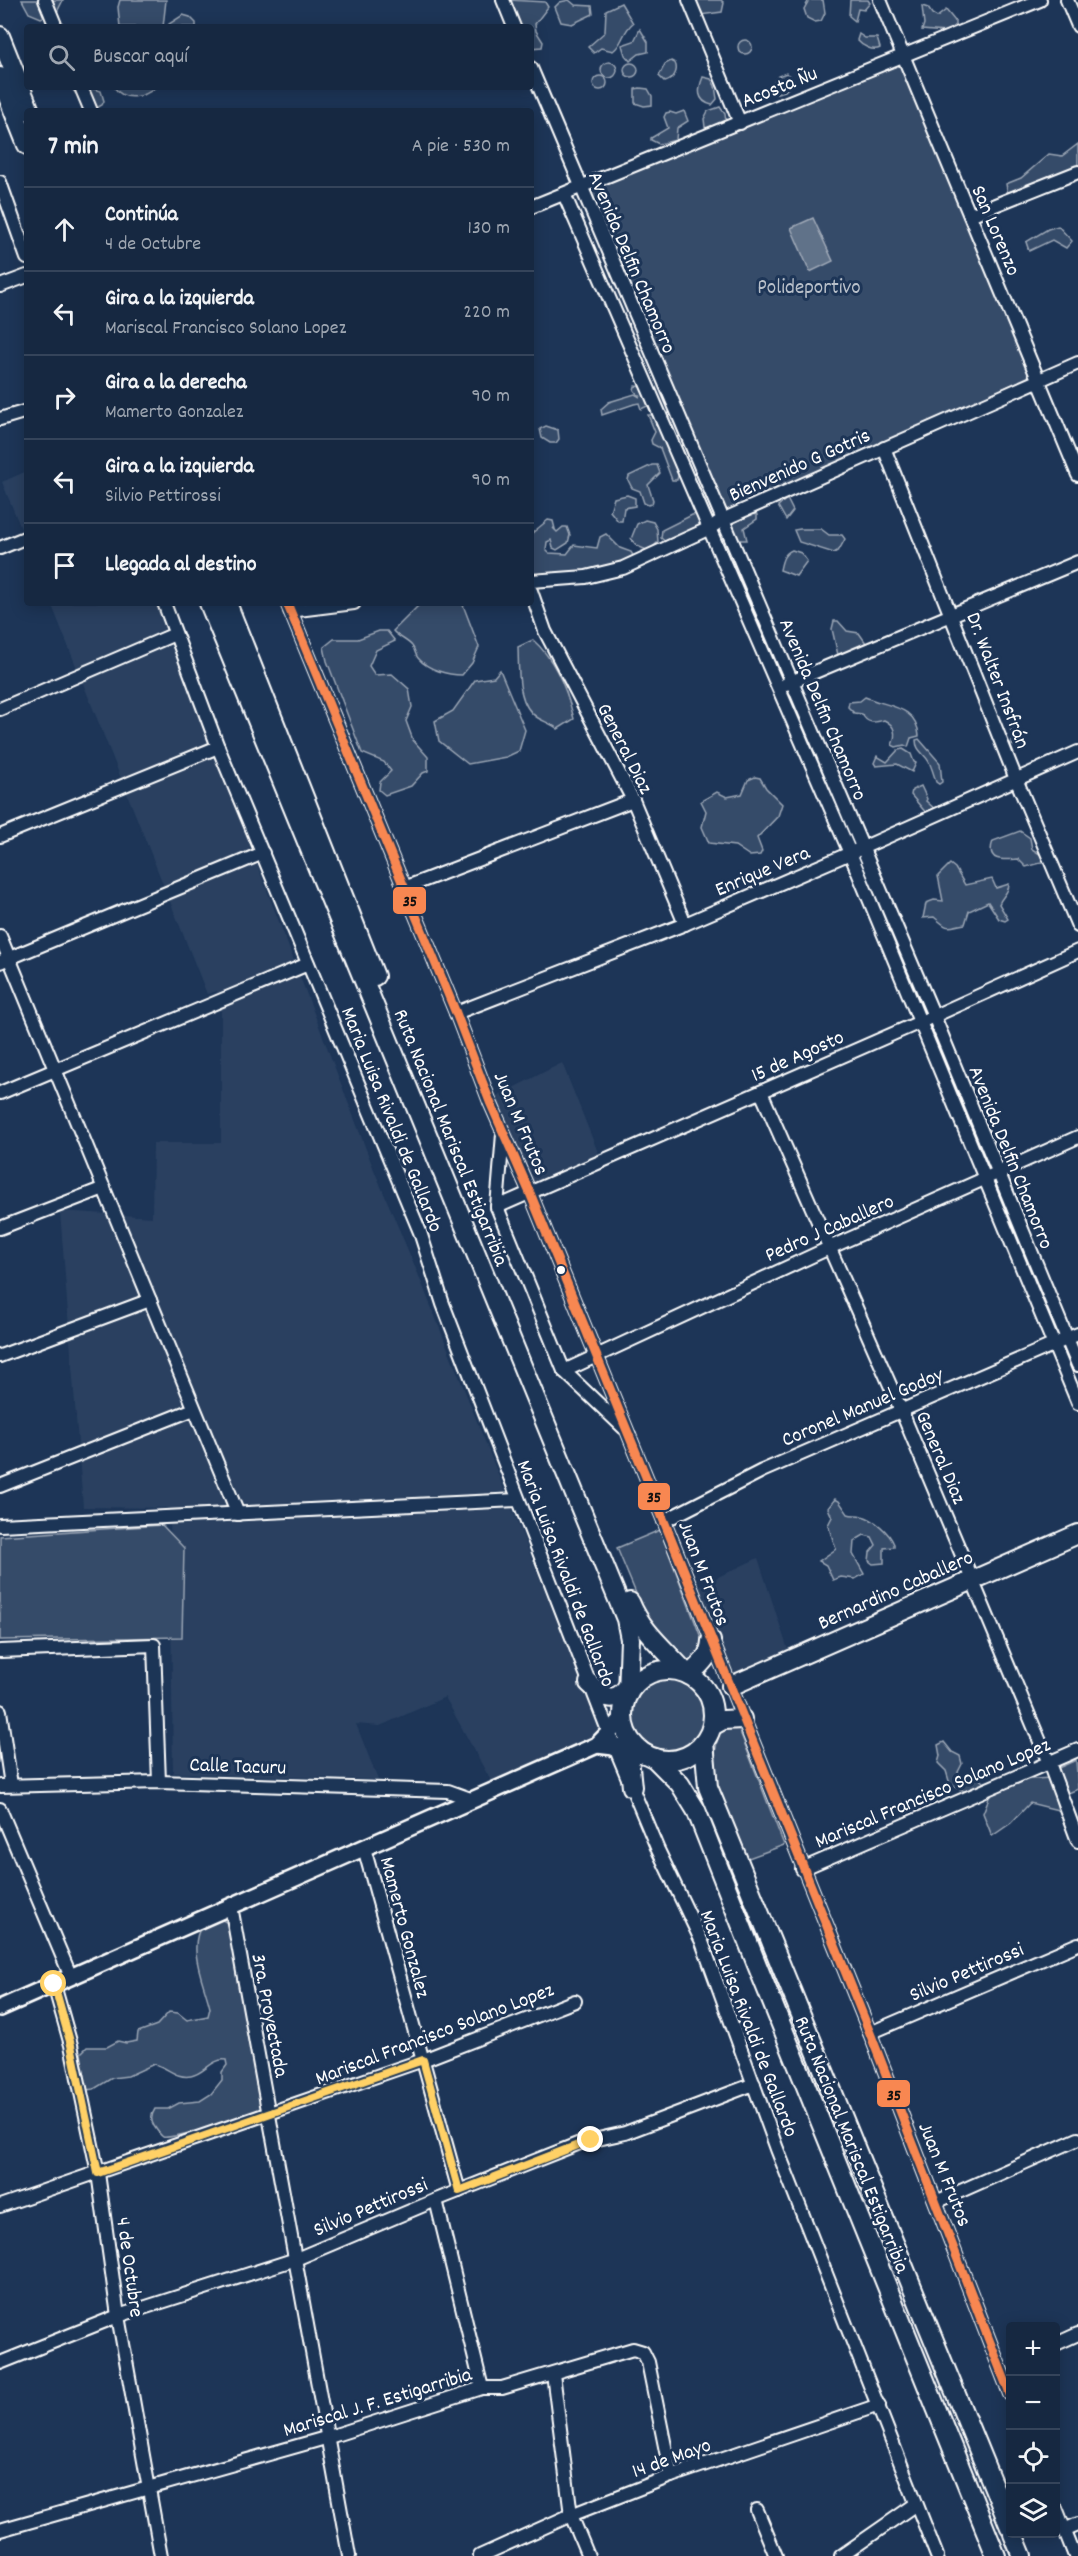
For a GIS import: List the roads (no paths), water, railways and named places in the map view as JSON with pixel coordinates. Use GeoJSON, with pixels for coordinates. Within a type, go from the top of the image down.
{"type":"FeatureCollection","features":[{"type":"Feature","properties":{"kind":"highway"},"geometry":{"type":"LineString","coordinates":[[0,36],[29,108]]}},
{"type":"Feature","properties":{"kind":"highway"},"geometry":{"type":"LineString","coordinates":[[0,77],[24,137]]}},
{"type":"Feature","properties":{"kind":"highway","name":"Ruta Nacional Mariscal Estigarribia"},"geometry":{"type":"LineString","coordinates":[[210,606],[626,1619],[630,1639],[628,1690]]}},
{"type":"Feature","properties":{"kind":"highway","name":"Ruta Nacional Mariscal Estigarribia"},"geometry":{"type":"LineString","coordinates":[[228,606],[534,1377],[633,1611],[650,1636],[689,1675]]}},
{"type":"Feature","properties":{"kind":"highway","name":"Bernardino Caballero"},"geometry":{"type":"LineString","coordinates":[[731,1686],[1078,1534]]}},
{"type":"Feature","properties":{"kind":"highway"},"geometry":{"type":"LineString","coordinates":[[689,1675],[705,1661],[710,1651],[711,1641]]}},
{"type":"Feature","properties":{"kind":"highway"},"geometry":{"type":"LineString","coordinates":[[589,1683],[611,1698],[622,1694],[638,1680],[652,1672],[669,1669],[731,1686],[710,1730],[690,1755],[663,1760],[644,1752],[638,1752],[629,1758],[632,1787]]}},
{"type":"Feature","properties":{"kind":"highway"},"geometry":{"type":"LineString","coordinates":[[689,1675],[707,1692],[711,1701],[710,1730]]}},
{"type":"Feature","properties":{"kind":"highway"},"geometry":{"type":"LineString","coordinates":[[628,1690],[623,1718],[626,1732],[644,1752]]}},
{"type":"Feature","properties":{"kind":"highway"},"geometry":{"type":"LineString","coordinates":[[710,1730],[723,1720],[742,1719]]}},
{"type":"Feature","properties":{"kind":"highway","name":"Ruta Nacional Mariscal Estigarribia"},"geometry":{"type":"LineString","coordinates":[[710,1730],[708,1787],[1006,2515]]}},
{"type":"Feature","properties":{"kind":"highway","name":"Ruta Nacional Mariscal Estigarribia"},"geometry":{"type":"LineString","coordinates":[[644,1752],[680,1784],[696,1810],[996,2556]]}},
{"type":"Feature","properties":{"kind":"highway"},"geometry":{"type":"LineString","coordinates":[[1015,2538],[1022,2556]]}},
{"type":"Feature","properties":{"kind":"main road"},"geometry":{"type":"LineString","coordinates":[[612,1740],[623,1718]]}},
{"type":"Feature","properties":{"kind":"main road"},"geometry":{"type":"LineString","coordinates":[[0,2008],[597,1745],[612,1740],[644,1752]]}},
{"type":"Feature","properties":{"kind":"street"},"geometry":{"type":"LineString","coordinates":[[45,0],[55,24]]}},
{"type":"Feature","properties":{"kind":"street"},"geometry":{"type":"LineString","coordinates":[[503,0],[513,24]]}},
{"type":"Feature","properties":{"kind":"street"},"geometry":{"type":"LineString","coordinates":[[689,0],[740,123]]}},
{"type":"Feature","properties":{"kind":"street","name":"San Lorenzo"},"geometry":{"type":"LineString","coordinates":[[880,0],[1078,475]]}},
{"type":"Feature","properties":{"kind":"street","name":"Acosta Ñu"},"geometry":{"type":"LineString","coordinates":[[534,206],[1040,0]]}},
{"type":"Feature","properties":{"kind":"street"},"geometry":{"type":"LineString","coordinates":[[1067,0],[1078,26]]}},
{"type":"Feature","properties":{"kind":"street","name":"Avenida Delfin Chamorro"},"geometry":{"type":"LineString","coordinates":[[534,75],[791,682],[920,1022],[983,1179],[1078,1403]]}},
{"type":"Feature","properties":{"kind":"street"},"geometry":{"type":"LineString","coordinates":[[82,90],[90,108]]}},
{"type":"Feature","properties":{"kind":"street"},"geometry":{"type":"LineString","coordinates":[[970,215],[1078,172]]}},
{"type":"Feature","properties":{"kind":"street"},"geometry":{"type":"LineString","coordinates":[[0,182],[24,250]]}},
{"type":"Feature","properties":{"kind":"street","name":"Avenida Delfin Chamorro"},"geometry":{"type":"LineString","coordinates":[[564,194],[778,688],[934,1016],[997,1173],[1072,1336],[1078,1365]]}},
{"type":"Feature","properties":{"kind":"street"},"geometry":{"type":"LineString","coordinates":[[0,286],[24,277]]}},
{"type":"Feature","properties":{"kind":"street","name":"Bienvenido G Gotris"},"geometry":{"type":"LineString","coordinates":[[534,581],[586,577],[623,567],[710,528],[722,520],[1078,363]]}},
{"type":"Feature","properties":{"kind":"street"},"geometry":{"type":"LineString","coordinates":[[0,418],[24,412]]}},
{"type":"Feature","properties":{"kind":"street","name":"Dr. Walter Insfrán"},"geometry":{"type":"LineString","coordinates":[[884,448],[1016,779],[1078,926]]}},
{"type":"Feature","properties":{"kind":"street"},"geometry":{"type":"LineString","coordinates":[[0,548],[24,538]]}},
{"type":"Feature","properties":{"kind":"street"},"geometry":{"type":"LineString","coordinates":[[778,688],[1078,562]]}},
{"type":"Feature","properties":{"kind":"street","name":"General Diaz"},"geometry":{"type":"LineString","coordinates":[[534,600],[545,631],[633,800],[685,924]]}},
{"type":"Feature","properties":{"kind":"street","name":"Maria Luisa Rivaldi de Gallardo"},"geometry":{"type":"LineString","coordinates":[[165,606],[218,747],[420,1232],[433,1276],[589,1683],[658,1850],[702,1942],[777,2149],[937,2556]]}},
{"type":"Feature","properties":{"kind":"street"},"geometry":{"type":"LineString","coordinates":[[289,607],[305,606]]}},
{"type":"Feature","properties":{"kind":"street","name":"Juan M Frutos"},"geometry":{"type":"LineString","coordinates":[[289,607],[731,1686],[742,1719],[936,2202],[1006,2366]]}},
{"type":"Feature","properties":{"kind":"street"},"geometry":{"type":"LineString","coordinates":[[0,709],[175,634]]}},
{"type":"Feature","properties":{"kind":"street"},"geometry":{"type":"LineString","coordinates":[[0,836],[218,747]]}},
{"type":"Feature","properties":{"kind":"street","name":"Enrique Vera"},"geometry":{"type":"LineString","coordinates":[[456,1013],[685,924],[1078,752]]}},
{"type":"Feature","properties":{"kind":"street"},"geometry":{"type":"LineString","coordinates":[[404,888],[633,800]]}},
{"type":"Feature","properties":{"kind":"street"},"geometry":{"type":"LineString","coordinates":[[4,961],[263,853]]}},
{"type":"Feature","properties":{"kind":"street"},"geometry":{"type":"LineString","coordinates":[[0,936],[4,961],[57,1071],[237,1514]]}},
{"type":"Feature","properties":{"kind":"street","name":"15 de Agosto"},"geometry":{"type":"LineString","coordinates":[[497,1207],[1078,951]]}},
{"type":"Feature","properties":{"kind":"street"},"geometry":{"type":"LineString","coordinates":[[0,1093],[308,964]]}},
{"type":"Feature","properties":{"kind":"street","name":"General Diaz"},"geometry":{"type":"LineString","coordinates":[[761,1092],[901,1410],[1049,1763],[1078,1841]]}},
{"type":"Feature","properties":{"kind":"street"},"geometry":{"type":"LineString","coordinates":[[503,1132],[497,1207],[564,1371],[627,1431]]}},
{"type":"Feature","properties":{"kind":"street","name":"Pedro J Caballero"},"geometry":{"type":"LineString","coordinates":[[564,1371],[829,1248],[1078,1137]]}},
{"type":"Feature","properties":{"kind":"street"},"geometry":{"type":"LineString","coordinates":[[0,1228],[104,1188]]}},
{"type":"Feature","properties":{"kind":"street"},"geometry":{"type":"LineString","coordinates":[[0,1356],[150,1300]]}},
{"type":"Feature","properties":{"kind":"street","name":"Coronel Manuel Godoy"},"geometry":{"type":"LineString","coordinates":[[664,1521],[762,1471],[1072,1336]]}},
{"type":"Feature","properties":{"kind":"street"},"geometry":{"type":"LineString","coordinates":[[0,1485],[194,1409]]}},
{"type":"Feature","properties":{"kind":"street"},"geometry":{"type":"LineString","coordinates":[[0,1526],[518,1500]]}},
{"type":"Feature","properties":{"kind":"street"},"geometry":{"type":"LineString","coordinates":[[0,1651],[154,1645],[159,1782]]}},
{"type":"Feature","properties":{"kind":"street"},"geometry":{"type":"LineString","coordinates":[[0,1711],[6,1786]]}},
{"type":"Feature","properties":{"kind":"street","name":"Mariscal Francisco Solano Lopez"},"geometry":{"type":"LineString","coordinates":[[802,1869],[1078,1750]]}},
{"type":"Feature","properties":{"kind":"street","name":"Calle Tacuru"},"geometry":{"type":"LineString","coordinates":[[6,1786],[159,1782],[448,1791],[473,1800]]}},
{"type":"Feature","properties":{"kind":"street"},"geometry":{"type":"LineString","coordinates":[[0,1809],[71,1977]]}},
{"type":"Feature","properties":{"kind":"street","name":"Mamerto Gonzalez"},"geometry":{"type":"LineString","coordinates":[[364,1848],[459,2191]]}},
{"type":"Feature","properties":{"kind":"street","name":"3ra. Proyectada"},"geometry":{"type":"LineString","coordinates":[[231,1906],[349,2556]]}},
{"type":"Feature","properties":{"kind":"street","name":"Silvio Pettirossi"},"geometry":{"type":"LineString","coordinates":[[870,2033],[1078,1944]]}},
{"type":"Feature","properties":{"kind":"street","name":"4 de Octubre"},"geometry":{"type":"LineString","coordinates":[[54,1984],[71,2045],[98,2173],[118,2316],[161,2556]]}},
{"type":"Feature","properties":{"kind":"street","name":"Mariscal Francisco Solano Lopez"},"geometry":{"type":"LineString","coordinates":[[0,2206],[423,2060],[575,2001]]}},
{"type":"Feature","properties":{"kind":"street","name":"Silvio Pettirossi"},"geometry":{"type":"LineString","coordinates":[[0,2363],[118,2316],[296,2259],[580,2143],[625,2133],[754,2084]]}},
{"type":"Feature","properties":{"kind":"street"},"geometry":{"type":"LineString","coordinates":[[936,2202],[1078,2139]]}},
{"type":"Feature","properties":{"kind":"street"},"geometry":{"type":"LineString","coordinates":[[436,2200],[482,2388]]}},
{"type":"Feature","properties":{"kind":"street"},"geometry":{"type":"LineString","coordinates":[[1060,2342],[1078,2334]]}},
{"type":"Feature","properties":{"kind":"street","name":"Mariscal J. F. Estigarribia"},"geometry":{"type":"LineString","coordinates":[[0,2530],[328,2437],[482,2388],[502,2388],[633,2349],[643,2352],[648,2362],[671,2476]]}},
{"type":"Feature","properties":{"kind":"street"},"geometry":{"type":"LineString","coordinates":[[553,2374],[571,2515],[588,2556]]}},
{"type":"Feature","properties":{"kind":"street","name":"14 de Mayo"},"geometry":{"type":"LineString","coordinates":[[480,2556],[571,2515],[671,2476],[879,2405]]}},
{"type":"Feature","properties":{"kind":"street"},"geometry":{"type":"LineString","coordinates":[[841,2556],[916,2504]]}},
{"type":"Feature","properties":{"kind":"street"},"geometry":{"type":"LineString","coordinates":[[757,2510],[776,2556]]}},
{"type":"Feature","properties":{"kind":"street"},"geometry":{"type":"LineString","coordinates":[[1060,2519],[1075,2556]]}},
{"type":"Feature","properties":{"kind":"street"},"geometry":{"type":"LineString","coordinates":[[1064,2530],[1078,2524]]}},
{"type":"Feature","properties":{"kind":"park label","name":"Polideportivo"},"geometry":{"type":"Point","coordinates":[809,286]}}]}
